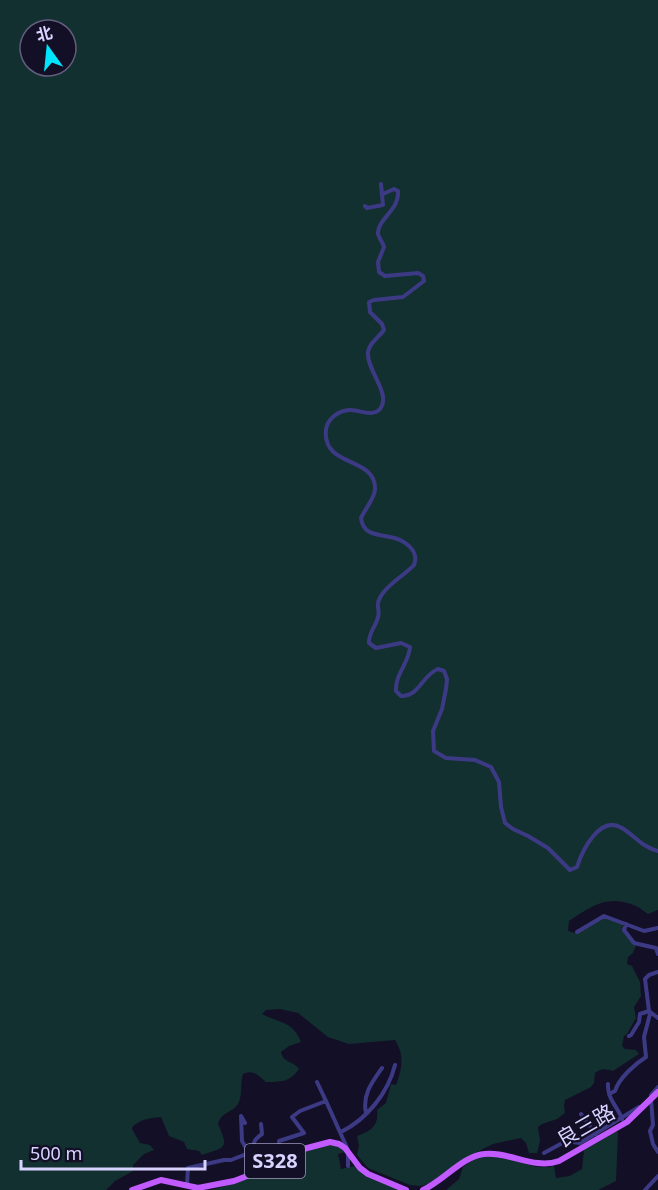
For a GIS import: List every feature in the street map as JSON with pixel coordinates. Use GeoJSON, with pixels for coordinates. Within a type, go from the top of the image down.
{"type":"FeatureCollection","features":[{"type":"Feature","properties":{"kind":"main road","name":"良三路"},"geometry":{"type":"LineString","coordinates":[[423,1190],[471,1159],[483,1154],[495,1154],[546,1164],[559,1161],[627,1122],[658,1092]]}},
{"type":"Feature","properties":{"kind":"main road","name":"S328"},"geometry":{"type":"LineString","coordinates":[[132,1190],[161,1180],[186,1186],[205,1187],[241,1179],[280,1155],[330,1142],[339,1144],[348,1152]]}},
{"type":"Feature","properties":{"kind":"main road"},"geometry":{"type":"LineString","coordinates":[[348,1152],[368,1174],[405,1190]]}},
{"type":"Feature","properties":{"kind":"street"},"geometry":{"type":"LineString","coordinates":[[364,206],[367,208],[384,205],[381,184]]}},
{"type":"Feature","properties":{"kind":"street"},"geometry":{"type":"LineString","coordinates":[[383,194],[394,189],[399,195],[393,210],[379,231],[384,247],[378,262],[379,272],[385,276],[420,273],[424,276],[424,281],[403,297],[369,302],[370,312],[382,324],[384,330],[370,345],[368,352],[371,369],[382,393],[383,402],[379,410],[374,412],[350,410],[333,417],[328,422],[326,431],[328,446],[332,451],[362,467],[374,480],[375,491],[361,518],[363,526],[375,536],[390,537],[414,551],[414,565],[380,598],[377,605],[379,616],[369,643],[376,648],[397,644],[409,645],[407,660],[396,683],[396,691],[401,696],[417,691],[434,670],[444,671],[447,679],[446,689],[442,709],[433,731],[433,749],[443,757],[478,760],[492,768],[499,782],[503,818],[511,828],[546,846],[570,870],[577,867],[581,854],[598,830],[608,825],[620,826],[643,845],[658,850]]}},
{"type":"Feature","properties":{"kind":"street"},"geometry":{"type":"LineString","coordinates":[[577,932],[604,916],[644,930],[658,928]]}},
{"type":"Feature","properties":{"kind":"street"},"geometry":{"type":"LineString","coordinates":[[626,924],[624,930],[634,943],[656,948],[658,954]]}},
{"type":"Feature","properties":{"kind":"street"},"geometry":{"type":"LineString","coordinates":[[609,1094],[615,1091],[621,1079],[638,1062],[646,1058],[644,1037],[650,1013],[645,979],[658,972]]}},
{"type":"Feature","properties":{"kind":"street"},"geometry":{"type":"LineString","coordinates":[[629,1036],[639,1022],[640,1014],[650,1013],[658,1018]]}},
{"type":"Feature","properties":{"kind":"street"},"geometry":{"type":"LineString","coordinates":[[340,1132],[363,1119],[386,1089],[395,1065]]}},
{"type":"Feature","properties":{"kind":"street"},"geometry":{"type":"LineString","coordinates":[[366,1114],[364,1105],[366,1096],[371,1083],[382,1068]]}},
{"type":"Feature","properties":{"kind":"street"},"geometry":{"type":"LineString","coordinates":[[317,1082],[348,1152],[348,1166]]}},
{"type":"Feature","properties":{"kind":"street"},"geometry":{"type":"LineString","coordinates":[[608,1084],[612,1102],[620,1109],[622,1119]]}},
{"type":"Feature","properties":{"kind":"street"},"geometry":{"type":"LineString","coordinates":[[544,1153],[566,1141],[580,1143],[622,1119],[646,1101],[658,1087]]}},
{"type":"Feature","properties":{"kind":"street"},"geometry":{"type":"LineString","coordinates":[[651,1099],[653,1120],[650,1131],[653,1144],[658,1152]]}},
{"type":"Feature","properties":{"kind":"street"},"geometry":{"type":"LineString","coordinates":[[186,1186],[188,1168],[231,1160],[262,1148],[269,1153],[280,1155],[279,1141],[304,1133],[292,1117],[300,1111],[326,1101]]}},
{"type":"Feature","properties":{"kind":"street"},"geometry":{"type":"LineString","coordinates":[[581,1114],[596,1134]]}},
{"type":"Feature","properties":{"kind":"street"},"geometry":{"type":"LineString","coordinates":[[245,1122],[241,1116],[242,1141],[249,1153]]}},
{"type":"Feature","properties":{"kind":"street"},"geometry":{"type":"LineString","coordinates":[[255,1150],[253,1144],[254,1140],[262,1134],[261,1124]]}},
{"type":"Feature","properties":{"kind":"street"},"geometry":{"type":"LineString","coordinates":[[645,1190],[658,1176]]}},
{"type":"Feature","properties":{"kind":"green space"},"geometry":{"type":"Polygon","coordinates":[[[0,0],[658,0],[658,910],[648,914],[626,903],[617,901],[600,903],[569,921],[568,931],[575,933],[602,917],[624,923],[622,928],[637,943],[633,953],[628,957],[627,964],[632,966],[640,982],[641,996],[634,1007],[636,1018],[624,1036],[622,1046],[625,1049],[636,1050],[639,1054],[613,1071],[604,1069],[597,1071],[591,1087],[565,1100],[565,1113],[538,1127],[540,1141],[537,1153],[529,1153],[526,1143],[521,1138],[493,1144],[475,1153],[430,1183],[421,1186],[410,1185],[368,1168],[357,1155],[359,1146],[357,1136],[373,1127],[377,1120],[377,1110],[386,1103],[391,1084],[396,1085],[398,1079],[401,1057],[395,1040],[349,1044],[328,1037],[298,1013],[280,1009],[266,1010],[262,1014],[290,1026],[298,1035],[301,1042],[281,1052],[286,1060],[299,1069],[296,1073],[289,1079],[276,1082],[266,1082],[253,1073],[243,1074],[238,1104],[219,1120],[218,1124],[224,1139],[223,1146],[202,1155],[199,1151],[187,1149],[184,1142],[169,1136],[161,1117],[150,1118],[136,1124],[132,1129],[140,1143],[150,1145],[154,1150],[144,1154],[133,1165],[133,1171],[115,1181],[106,1190],[0,1190],[0,0]]]}},
{"type":"Feature","properties":{"kind":"green space"},"geometry":{"type":"Polygon","coordinates":[[[617,1131],[616,1181],[598,1190],[446,1190],[459,1179],[463,1167],[479,1157],[498,1156],[535,1167],[554,1166],[556,1178],[570,1176],[582,1169],[584,1150],[617,1131]]]}},
{"type":"Feature","properties":{"kind":"green space"},"geometry":{"type":"Polygon","coordinates":[[[327,1145],[337,1146],[345,1152],[338,1154],[341,1169],[355,1166],[401,1190],[212,1190],[253,1177],[300,1151],[327,1145]]]}}]}
